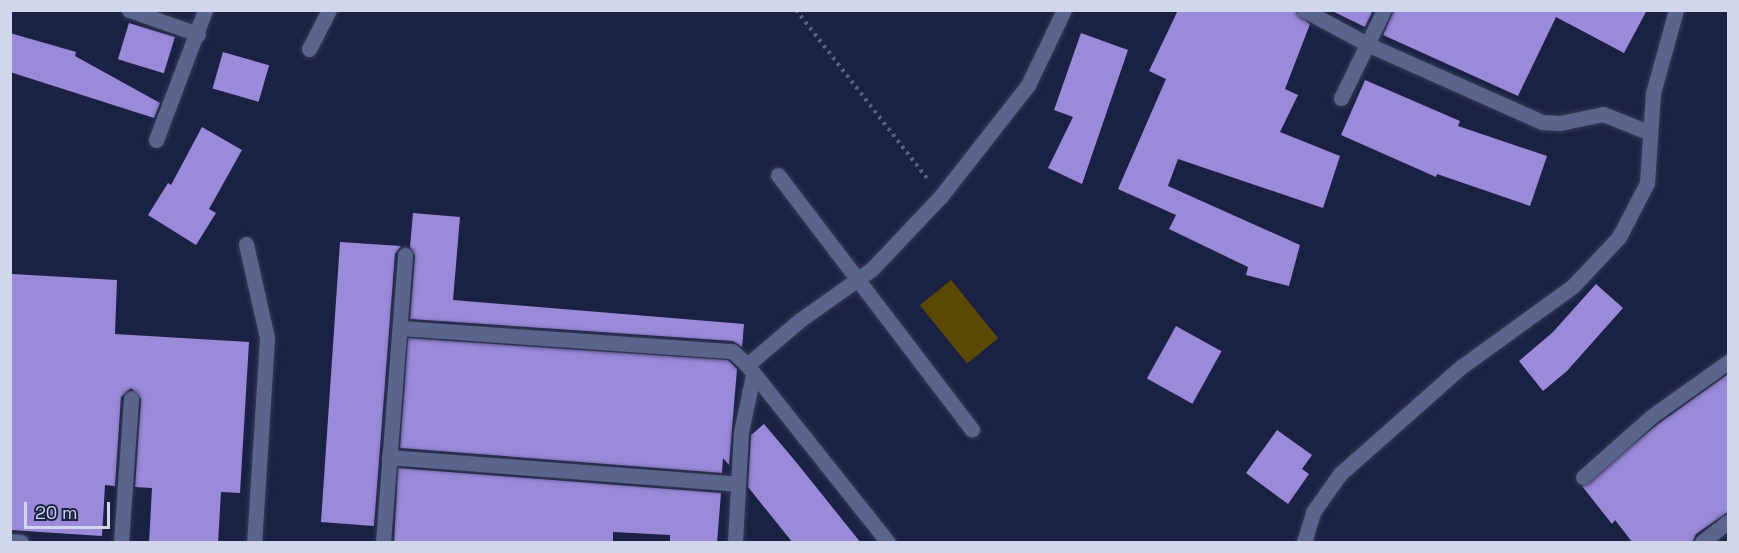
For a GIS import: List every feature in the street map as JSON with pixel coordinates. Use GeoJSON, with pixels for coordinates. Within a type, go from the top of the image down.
{"type":"FeatureCollection","features":[{"type":"Feature","properties":{"kind":"street"},"geometry":{"type":"LineString","coordinates":[[129,10],[198,34]]}},
{"type":"Feature","properties":{"kind":"street"},"geometry":{"type":"LineString","coordinates":[[156,140],[198,34],[205,10]]}},
{"type":"Feature","properties":{"kind":"street"},"geometry":{"type":"LineString","coordinates":[[309,49],[329,10]]}},
{"type":"Feature","properties":{"kind":"street"},"geometry":{"type":"LineString","coordinates":[[735,543],[741,432],[750,370],[800,320],[872,269],[941,196],[1028,85],[1064,10]]}},
{"type":"Feature","properties":{"kind":"street"},"geometry":{"type":"LineString","coordinates":[[1304,10],[1369,45],[1542,122],[1560,123],[1603,114],[1648,132]]}},
{"type":"Feature","properties":{"kind":"street"},"geometry":{"type":"LineString","coordinates":[[1341,98],[1369,45],[1384,10]]}},
{"type":"Feature","properties":{"kind":"street"},"geometry":{"type":"LineString","coordinates":[[1304,543],[1314,512],[1340,474],[1461,367],[1573,286],[1619,237],[1647,183],[1648,132],[1653,93],[1676,10]]}},
{"type":"Feature","properties":{"kind":"street"},"geometry":{"type":"LineString","coordinates":[[778,175],[972,430]]}},
{"type":"Feature","properties":{"kind":"street"},"geometry":{"type":"LineString","coordinates":[[246,244],[267,338],[254,543]]}},
{"type":"Feature","properties":{"kind":"street"},"geometry":{"type":"LineString","coordinates":[[383,543],[405,255]]}},
{"type":"Feature","properties":{"kind":"street"},"geometry":{"type":"LineString","coordinates":[[400,328],[732,351],[750,370],[888,543]]}},
{"type":"Feature","properties":{"kind":"street"},"geometry":{"type":"LineString","coordinates":[[1583,477],[1652,416],[1728,362]]}},
{"type":"Feature","properties":{"kind":"street"},"geometry":{"type":"LineString","coordinates":[[121,543],[131,398]]}},
{"type":"Feature","properties":{"kind":"street"},"geometry":{"type":"LineString","coordinates":[[389,457],[737,484]]}},
{"type":"Feature","properties":{"kind":"street"},"geometry":{"type":"LineString","coordinates":[[1702,543],[1728,522]]}},
{"type":"Feature","properties":{"kind":"street"},"geometry":{"type":"LineString","coordinates":[[10,541],[21,543]]}},
{"type":"Feature","properties":{"kind":"path"},"geometry":{"type":"LineString","coordinates":[[796,10],[941,196]]}},
{"type":"Feature","properties":{"kind":"shaded area"},"geometry":{"type":"Polygon","coordinates":[[[951,280],[998,338],[967,363],[920,305],[951,280]]]}},
{"type":"Feature","properties":{"kind":"building"},"geometry":{"type":"Polygon","coordinates":[[[1178,10],[1294,10],[1310,24],[1285,89],[1298,95],[1280,132],[1340,156],[1323,208],[1178,159],[1168,186],[1300,245],[1289,286],[1246,275],[1248,267],[1169,229],[1176,215],[1118,189],[1166,79],[1149,71],[1178,10]]]}},
{"type":"Feature","properties":{"kind":"building"},"geometry":{"type":"Polygon","coordinates":[[[1330,10],[1373,10],[1365,27],[1330,10]]]}},
{"type":"Feature","properties":{"kind":"building"},"geometry":{"type":"Polygon","coordinates":[[[1394,10],[1647,10],[1624,53],[1556,17],[1518,96],[1383,35],[1394,10]]]}},
{"type":"Feature","properties":{"kind":"building"},"geometry":{"type":"Polygon","coordinates":[[[129,23],[175,37],[164,73],[118,59],[129,23]]]}},
{"type":"Feature","properties":{"kind":"building"},"geometry":{"type":"Polygon","coordinates":[[[10,33],[76,52],[75,56],[160,103],[154,118],[10,72],[10,33]]]}},
{"type":"Feature","properties":{"kind":"building"},"geometry":{"type":"Polygon","coordinates":[[[1081,33],[1128,50],[1082,184],[1048,168],[1073,117],[1054,110],[1081,33]]]}},
{"type":"Feature","properties":{"kind":"building"},"geometry":{"type":"Polygon","coordinates":[[[223,52],[269,65],[259,102],[213,89],[223,52]]]}},
{"type":"Feature","properties":{"kind":"building"},"geometry":{"type":"Polygon","coordinates":[[[1365,80],[1460,121],[1458,126],[1547,156],[1530,206],[1437,174],[1436,177],[1341,135],[1365,80]]]}},
{"type":"Feature","properties":{"kind":"building"},"geometry":{"type":"Polygon","coordinates":[[[202,127],[242,150],[209,209],[216,213],[196,245],[148,215],[168,183],[171,185],[202,127]]]}},
{"type":"Feature","properties":{"kind":"building"},"geometry":{"type":"Polygon","coordinates":[[[413,213],[460,217],[453,300],[744,324],[742,347],[733,341],[410,319],[415,256],[410,247],[413,213]]]}},
{"type":"Feature","properties":{"kind":"building"},"geometry":{"type":"Polygon","coordinates":[[[340,242],[401,246],[395,254],[374,526],[321,522],[340,242]]]}},
{"type":"Feature","properties":{"kind":"building"},"geometry":{"type":"Polygon","coordinates":[[[12,274],[117,280],[115,334],[249,342],[240,493],[221,492],[218,543],[149,543],[152,488],[135,487],[141,399],[131,388],[121,397],[115,486],[105,485],[102,536],[10,530],[12,274]]]}},
{"type":"Feature","properties":{"kind":"building"},"geometry":{"type":"Polygon","coordinates":[[[1596,284],[1623,308],[1567,371],[1543,391],[1519,361],[1553,332],[1596,284]]]}},
{"type":"Feature","properties":{"kind":"building"},"geometry":{"type":"Polygon","coordinates":[[[1176,326],[1221,351],[1192,404],[1147,378],[1176,326]]]}},
{"type":"Feature","properties":{"kind":"building"},"geometry":{"type":"Polygon","coordinates":[[[408,338],[728,360],[737,369],[729,465],[723,458],[722,473],[400,448],[408,338]]]}},
{"type":"Feature","properties":{"kind":"building"},"geometry":{"type":"Polygon","coordinates":[[[1728,374],[1728,512],[1696,534],[1692,543],[1633,543],[1615,520],[1612,524],[1582,486],[1658,424],[1728,374]]]}},
{"type":"Feature","properties":{"kind":"building"},"geometry":{"type":"Polygon","coordinates":[[[764,424],[861,543],[793,543],[748,487],[751,435],[764,424]]]}},
{"type":"Feature","properties":{"kind":"building"},"geometry":{"type":"Polygon","coordinates":[[[1277,430],[1312,455],[1302,469],[1309,474],[1288,504],[1246,473],[1277,430]]]}},
{"type":"Feature","properties":{"kind":"building"},"geometry":{"type":"Polygon","coordinates":[[[398,468],[721,493],[717,543],[670,543],[670,535],[613,532],[613,543],[394,543],[398,468]]]}}]}
